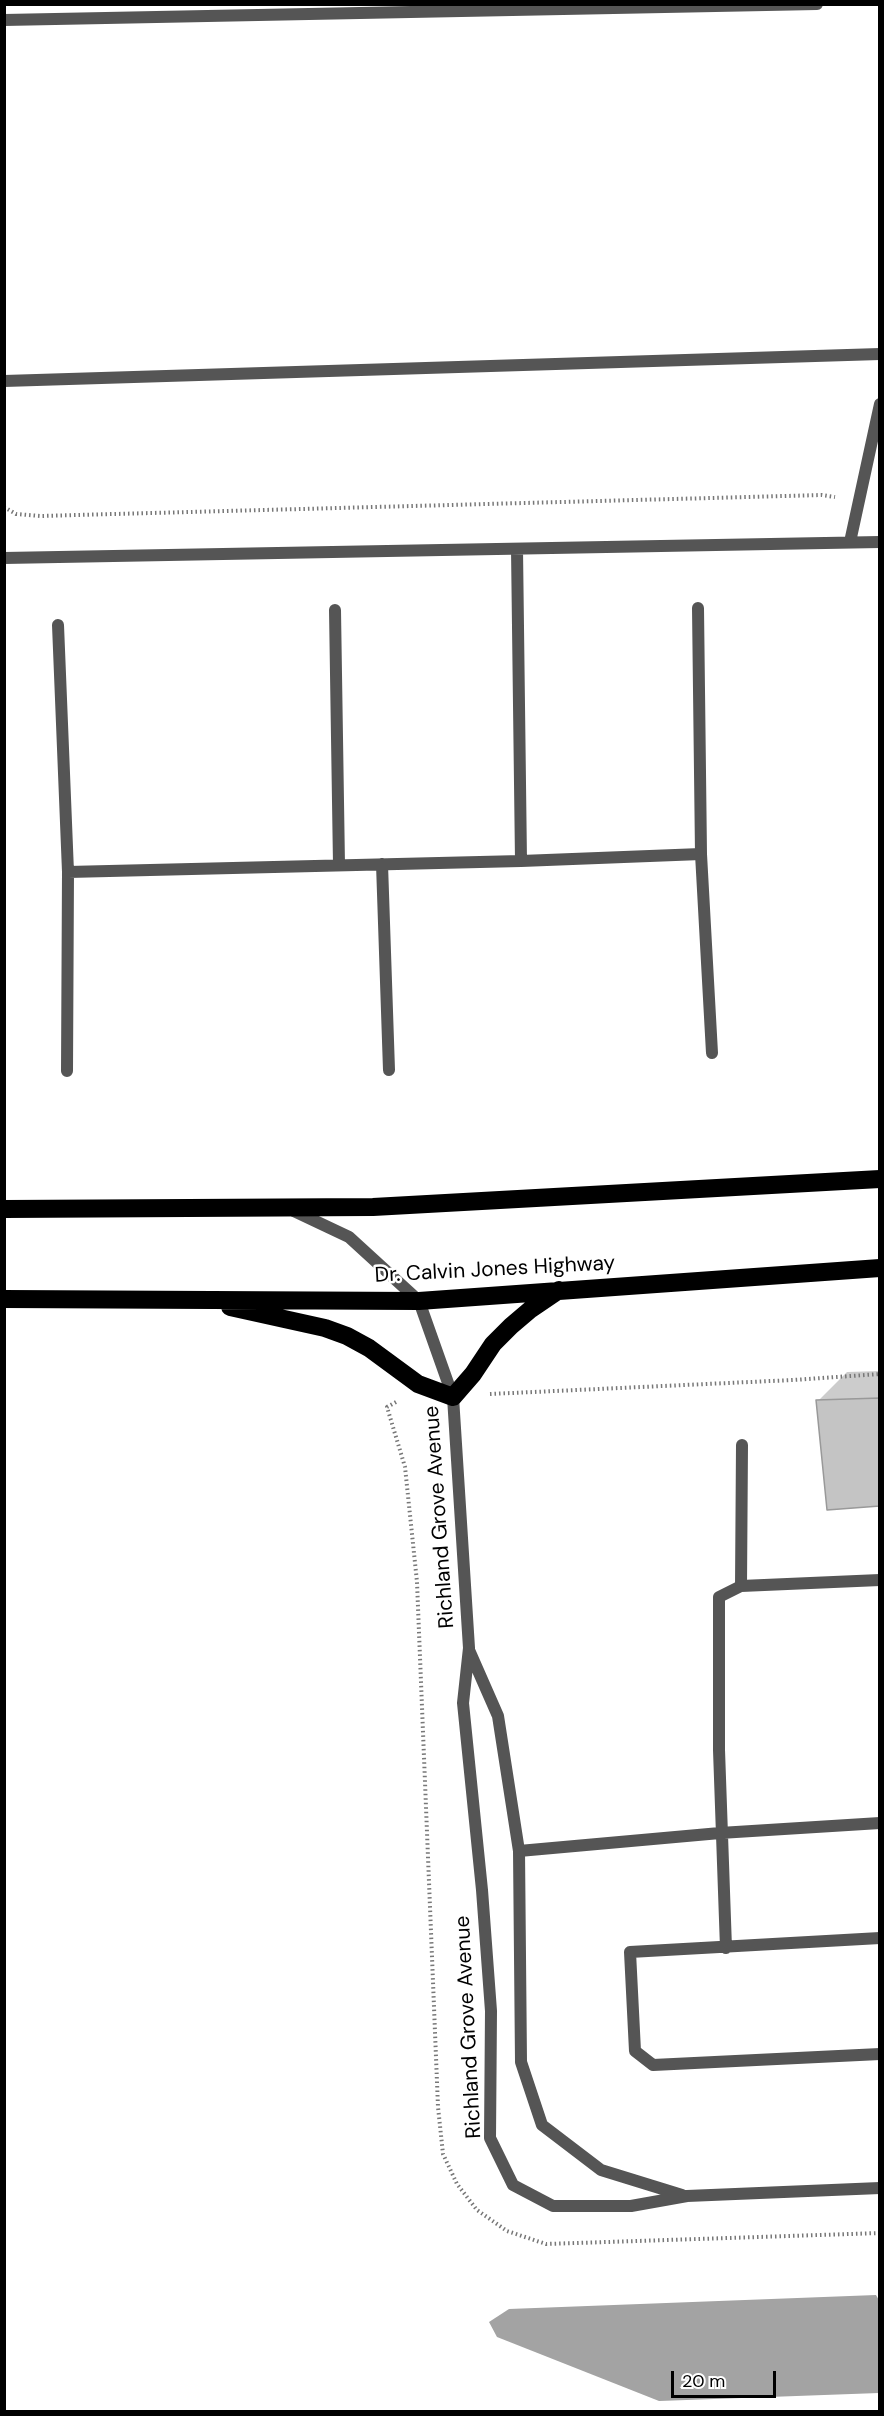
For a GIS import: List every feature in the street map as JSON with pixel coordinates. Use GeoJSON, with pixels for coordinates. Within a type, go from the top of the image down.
{"type":"FeatureCollection","features":[{"type":"Feature","properties":{"kind":"highway"},"geometry":{"type":"LineString","coordinates":[[4,1209],[373,1207],[879,1179]]}},
{"type":"Feature","properties":{"kind":"highway"},"geometry":{"type":"LineString","coordinates":[[4,1215],[46,1209]]}},
{"type":"Feature","properties":{"kind":"highway","name":"Dr. Calvin Jones Highway"},"geometry":{"type":"LineString","coordinates":[[4,1299],[419,1301],[561,1289],[879,1268]]}},
{"type":"Feature","properties":{"kind":"highway"},"geometry":{"type":"LineString","coordinates":[[198,1300],[326,1328],[369,1348],[418,1384],[453,1397],[473,1374],[493,1344],[511,1326],[561,1289]]}},
{"type":"Feature","properties":{"kind":"street"},"geometry":{"type":"LineString","coordinates":[[4,20],[817,4]]}},
{"type":"Feature","properties":{"kind":"street"},"geometry":{"type":"LineString","coordinates":[[4,381],[879,354]]}},
{"type":"Feature","properties":{"kind":"street"},"geometry":{"type":"LineString","coordinates":[[850,543],[879,404]]}},
{"type":"Feature","properties":{"kind":"street"},"geometry":{"type":"LineString","coordinates":[[4,558],[879,542]]}},
{"type":"Feature","properties":{"kind":"street"},"geometry":{"type":"LineString","coordinates":[[517,549],[521,861]]}},
{"type":"Feature","properties":{"kind":"street"},"geometry":{"type":"LineString","coordinates":[[698,608],[701,854],[712,1053]]}},
{"type":"Feature","properties":{"kind":"street"},"geometry":{"type":"LineString","coordinates":[[335,610],[339,865]]}},
{"type":"Feature","properties":{"kind":"street"},"geometry":{"type":"LineString","coordinates":[[58,625],[68,872],[67,1071]]}},
{"type":"Feature","properties":{"kind":"street"},"geometry":{"type":"LineString","coordinates":[[68,872],[521,861],[701,854]]}},
{"type":"Feature","properties":{"kind":"street"},"geometry":{"type":"LineString","coordinates":[[382,864],[389,1070]]}},
{"type":"Feature","properties":{"kind":"street","name":"Richland Grove Avenue"},"geometry":{"type":"LineString","coordinates":[[288,1208],[349,1237],[419,1301],[453,1397],[468,1648],[462,1703],[482,1890],[491,2011],[490,2138],[513,2185],[553,2206],[631,2206],[687,2196],[879,2188]]}},
{"type":"Feature","properties":{"kind":"street"},"geometry":{"type":"LineString","coordinates":[[741,1586],[742,1445]]}},
{"type":"Feature","properties":{"kind":"street"},"geometry":{"type":"LineString","coordinates":[[726,1948],[720,1833],[719,1598],[741,1586],[879,1580]]}},
{"type":"Feature","properties":{"kind":"street","name":"Richland Grove Avenue"},"geometry":{"type":"LineString","coordinates":[[468,1648],[498,1716],[519,1851],[521,2062],[542,2125],[601,2170],[687,2196]]}},
{"type":"Feature","properties":{"kind":"street"},"geometry":{"type":"LineString","coordinates":[[519,1851],[720,1833],[879,1823]]}},
{"type":"Feature","properties":{"kind":"street"},"geometry":{"type":"LineString","coordinates":[[879,1938],[630,1952],[635,2052],[653,2065],[879,2054]]}},
{"type":"Feature","properties":{"kind":"path"},"geometry":{"type":"LineString","coordinates":[[4,507],[16,514],[40,516],[822,495],[836,497]]}},
{"type":"Feature","properties":{"kind":"path"},"geometry":{"type":"LineString","coordinates":[[484,1395],[879,1374]]}},
{"type":"Feature","properties":{"kind":"shaded area"},"geometry":{"type":"Polygon","coordinates":[[[876,2295],[880,2302],[879,2393],[659,2401],[497,2337],[489,2322],[509,2309],[876,2295]]]}},
{"type":"Feature","properties":{"kind":"building"},"geometry":{"type":"Polygon","coordinates":[[[880,1398],[880,1506],[827,1510],[816,1400],[880,1398]]]}}]}
